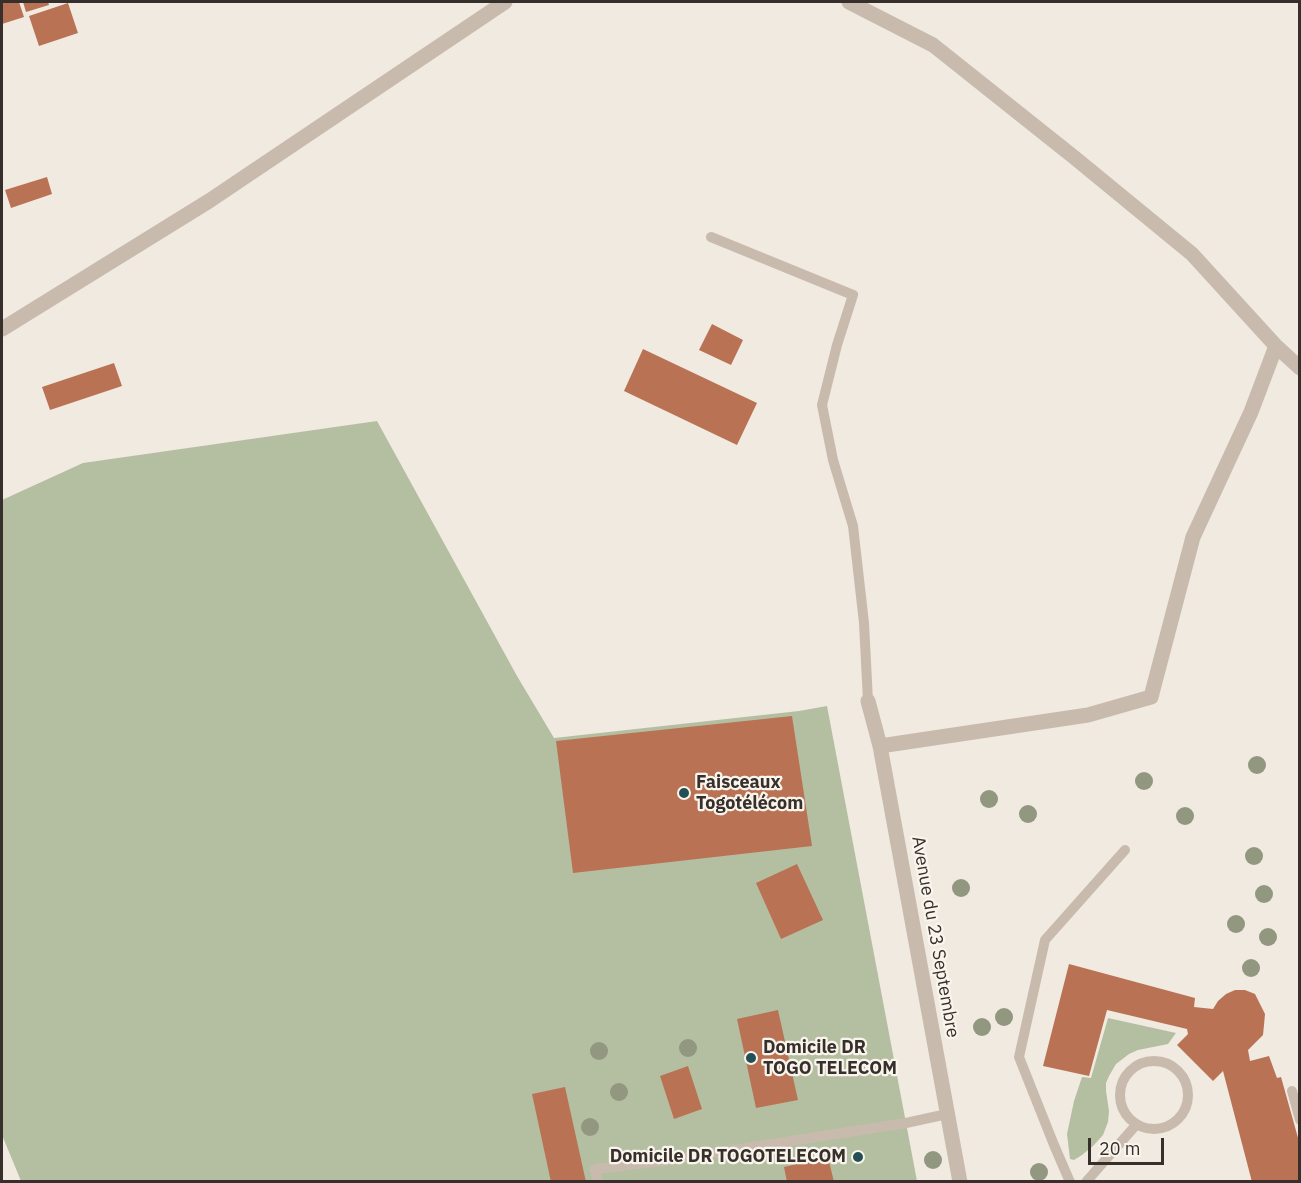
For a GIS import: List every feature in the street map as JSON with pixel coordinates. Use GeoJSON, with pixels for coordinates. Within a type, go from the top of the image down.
{"type":"FeatureCollection","features":[{"type":"Feature","properties":{"kind":"street"},"geometry":{"type":"LineString","coordinates":[[2,329],[209,201],[505,2]]}},
{"type":"Feature","properties":{"kind":"street"},"geometry":{"type":"LineString","coordinates":[[849,2],[933,45],[1075,158],[1192,254],[1299,368]]}},
{"type":"Feature","properties":{"kind":"street"},"geometry":{"type":"LineString","coordinates":[[880,746],[1088,715],[1151,697],[1192,537],[1251,412],[1276,346]]}},
{"type":"Feature","properties":{"kind":"street","name":"Avenue du 23 Septembre"},"geometry":{"type":"LineString","coordinates":[[868,701],[880,746],[960,1182]]}},
{"type":"Feature","properties":{"kind":"lane"},"geometry":{"type":"LineString","coordinates":[[711,237],[853,295],[837,345],[822,405],[833,460],[853,526],[864,622],[868,701]]}},
{"type":"Feature","properties":{"kind":"lane"},"geometry":{"type":"LineString","coordinates":[[1070,1182],[1019,1057],[1045,940],[1125,850]]}},
{"type":"Feature","properties":{"kind":"lane"},"geometry":{"type":"LineString","coordinates":[[1150,1061],[1161,1062],[1180,1072],[1186,1082],[1188,1092],[1188,1103],[1184,1113],[1168,1127],[1158,1130],[1136,1125],[1122,1109],[1119,1099],[1124,1078],[1140,1064],[1150,1061]]}},
{"type":"Feature","properties":{"kind":"lane"},"geometry":{"type":"LineString","coordinates":[[1292,1091],[1299,1120]]}},
{"type":"Feature","properties":{"kind":"lane"},"geometry":{"type":"LineString","coordinates":[[598,1182],[595,1169],[663,1161],[906,1124],[947,1114]]}},
{"type":"Feature","properties":{"kind":"lane"},"geometry":{"type":"LineString","coordinates":[[1086,1182],[1136,1125]]}},
{"type":"Feature","properties":{"kind":"green space"},"geometry":{"type":"Polygon","coordinates":[[[377,421],[517,676],[554,738],[827,706],[917,1181],[21,1181],[2,1135],[2,500],[83,463],[377,421]]]}},
{"type":"Feature","properties":{"kind":"green space"},"geometry":{"type":"Polygon","coordinates":[[[1108,1018],[1176,1033],[1168,1044],[1138,1050],[1116,1064],[1106,1083],[1109,1111],[1103,1135],[1082,1155],[1074,1160],[1070,1159],[1067,1134],[1074,1101],[1082,1077],[1091,1078],[1108,1018]]]}},
{"type":"Feature","properties":{"kind":"building"},"geometry":{"type":"Polygon","coordinates":[[[19,2],[24,17],[2,24],[2,3],[19,2]]]}},
{"type":"Feature","properties":{"kind":"building"},"geometry":{"type":"Polygon","coordinates":[[[23,2],[48,2],[49,5],[26,12],[23,2]]]}},
{"type":"Feature","properties":{"kind":"building"},"geometry":{"type":"Polygon","coordinates":[[[68,3],[78,33],[39,46],[29,16],[68,3]]]}},
{"type":"Feature","properties":{"kind":"building"},"geometry":{"type":"Polygon","coordinates":[[[47,177],[52,194],[11,208],[5,190],[47,177]]]}},
{"type":"Feature","properties":{"kind":"building"},"geometry":{"type":"Polygon","coordinates":[[[712,324],[743,340],[731,365],[699,350],[712,324]]]}},
{"type":"Feature","properties":{"kind":"building"},"geometry":{"type":"Polygon","coordinates":[[[643,349],[757,403],[737,445],[624,391],[643,349]]]}},
{"type":"Feature","properties":{"kind":"building"},"geometry":{"type":"Polygon","coordinates":[[[114,363],[122,386],[50,410],[42,387],[114,363]]]}},
{"type":"Feature","properties":{"kind":"building","name":"Faisceaux Togotélécom"},"geometry":{"type":"Polygon","coordinates":[[[792,716],[812,846],[573,873],[556,741],[792,716]]]}},
{"type":"Feature","properties":{"kind":"building"},"geometry":{"type":"Polygon","coordinates":[[[797,864],[823,920],[781,939],[756,883],[797,864]]]}},
{"type":"Feature","properties":{"kind":"building"},"geometry":{"type":"Polygon","coordinates":[[[1069,964],[1195,998],[1194,1007],[1213,1009],[1226,994],[1235,990],[1245,990],[1255,994],[1265,1014],[1263,1035],[1248,1050],[1250,1061],[1269,1056],[1277,1078],[1281,1077],[1300,1145],[1300,1182],[1252,1182],[1223,1071],[1213,1081],[1177,1045],[1188,1034],[1187,1029],[1107,1010],[1089,1076],[1043,1066],[1069,964]]]}},
{"type":"Feature","properties":{"kind":"building"},"geometry":{"type":"Polygon","coordinates":[[[778,1010],[798,1100],[756,1108],[737,1019],[778,1010]]]}},
{"type":"Feature","properties":{"kind":"building"},"geometry":{"type":"Polygon","coordinates":[[[688,1066],[702,1109],[674,1119],[660,1076],[688,1066]]]}},
{"type":"Feature","properties":{"kind":"building"},"geometry":{"type":"Polygon","coordinates":[[[565,1087],[586,1182],[551,1182],[532,1094],[565,1087]]]}},
{"type":"Feature","properties":{"kind":"building"},"geometry":{"type":"Polygon","coordinates":[[[828,1157],[834,1182],[787,1182],[784,1167],[828,1157]]]}},
{"type":"Feature","properties":{"kind":"place","name":"Faisceaux Togotélécom"},"geometry":{"type":"Point","coordinates":[684,793]}},
{"type":"Feature","properties":{"kind":"place","name":"Domicile DR TOGO TELECOM"},"geometry":{"type":"Point","coordinates":[751,1058]}},
{"type":"Feature","properties":{"kind":"place","name":"Domicile DR TOGOTELECOM"},"geometry":{"type":"Point","coordinates":[858,1157]}}]}
